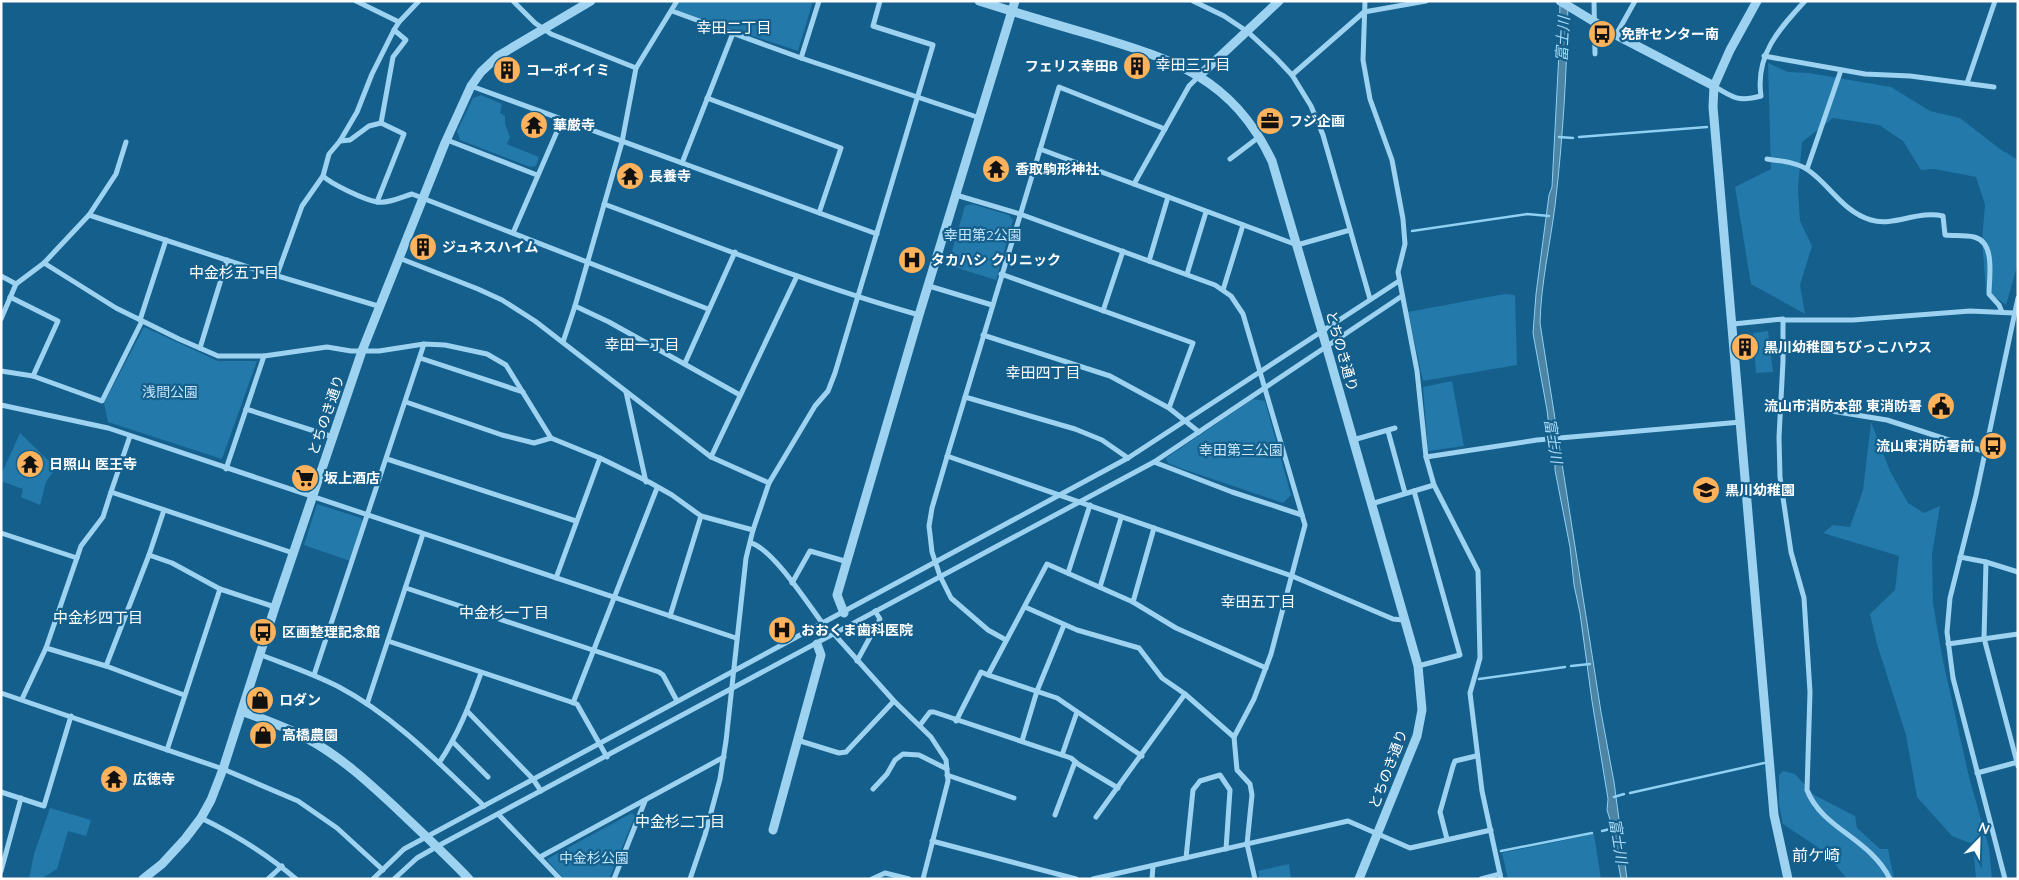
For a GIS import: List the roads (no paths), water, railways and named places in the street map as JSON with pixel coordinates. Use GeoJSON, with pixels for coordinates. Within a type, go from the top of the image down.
{"type":"FeatureCollection","features":[{"type":"Feature","properties":{"kind":"street"},"geometry":{"type":"LineString","coordinates":[[356,1],[399,22]]}},
{"type":"Feature","properties":{"kind":"street"},"geometry":{"type":"LineString","coordinates":[[277,276],[302,206],[323,176],[329,154],[357,112],[372,74],[394,30],[419,1]]}},
{"type":"Feature","properties":{"kind":"street"},"geometry":{"type":"LineString","coordinates":[[513,1],[544,30],[636,68]]}},
{"type":"Feature","properties":{"kind":"street","name":"とちのき通り"},"geometry":{"type":"LineString","coordinates":[[143,879],[162,864],[201,818],[223,769],[293,553],[378,306],[447,140],[472,86],[481,72],[498,56],[591,1]]}},
{"type":"Feature","properties":{"kind":"street"},"geometry":{"type":"LineString","coordinates":[[563,342],[622,142],[636,68],[677,1]]}},
{"type":"Feature","properties":{"kind":"street"},"geometry":{"type":"LineString","coordinates":[[801,58],[819,1]]}},
{"type":"Feature","properties":{"kind":"street"},"geometry":{"type":"LineString","coordinates":[[690,879],[712,808],[724,757],[746,558],[753,530],[769,483],[815,406],[828,391],[934,46],[873,26],[880,1]]}},
{"type":"Feature","properties":{"kind":"street","name":"とちのき通り"},"geometry":{"type":"LineString","coordinates":[[979,1],[1125,45],[1176,63],[1223,93],[1240,110],[1259,136],[1272,161],[1403,620],[1418,666],[1422,710],[1417,736],[1359,879]]}},
{"type":"Feature","properties":{"kind":"street"},"geometry":{"type":"LineString","coordinates":[[844,613],[837,595],[919,315],[1015,1]]}},
{"type":"Feature","properties":{"kind":"street"},"geometry":{"type":"LineString","coordinates":[[1193,1],[1224,16],[1248,32],[1292,75],[1311,106],[1323,135],[1370,299]]}},
{"type":"Feature","properties":{"kind":"street"},"geometry":{"type":"LineString","coordinates":[[1134,184],[1189,86],[1279,1]]}},
{"type":"Feature","properties":{"kind":"street"},"geometry":{"type":"LineString","coordinates":[[1365,1],[1364,60],[1370,98],[1392,160],[1403,219],[1405,244],[1398,272],[1417,371],[1426,457],[1434,485],[1478,571],[1480,658],[1470,693],[1476,756],[1500,877],[1481,879]]}},
{"type":"Feature","properties":{"kind":"street"},"geometry":{"type":"LineString","coordinates":[[1292,75],[1364,12],[1426,1]]}},
{"type":"Feature","properties":{"kind":"street"},"geometry":{"type":"LineString","coordinates":[[1560,1],[1616,35],[1714,86],[1734,99],[1742,100],[1761,96],[1760,74],[1764,56],[1778,34],[1805,1]]}},
{"type":"Feature","properties":{"kind":"street"},"geometry":{"type":"LineString","coordinates":[[1594,1],[1595,54]]}},
{"type":"Feature","properties":{"kind":"street"},"geometry":{"type":"LineString","coordinates":[[1616,35],[1635,1]]}},
{"type":"Feature","properties":{"kind":"street"},"geometry":{"type":"LineString","coordinates":[[1757,1],[1730,50],[1714,86],[1713,107],[1726,274],[1733,324],[1742,422],[1774,815],[1788,879]]}},
{"type":"Feature","properties":{"kind":"street"},"geometry":{"type":"LineString","coordinates":[[1967,83],[1995,1]]}},
{"type":"Feature","properties":{"kind":"street"},"geometry":{"type":"LineString","coordinates":[[672,11],[801,58],[980,118]]}},
{"type":"Feature","properties":{"kind":"street"},"geometry":{"type":"LineString","coordinates":[[381,123],[393,57],[406,40],[394,30]]}},
{"type":"Feature","properties":{"kind":"street"},"geometry":{"type":"LineString","coordinates":[[682,163],[733,33]]}},
{"type":"Feature","properties":{"kind":"street"},"geometry":{"type":"LineString","coordinates":[[1764,56],[1841,70],[1994,87]]}},
{"type":"Feature","properties":{"kind":"street"},"geometry":{"type":"LineString","coordinates":[[1807,169],[1841,70]]}},
{"type":"Feature","properties":{"kind":"street"},"geometry":{"type":"LineString","coordinates":[[472,86],[877,234]]}},
{"type":"Feature","properties":{"kind":"street"},"geometry":{"type":"LineString","coordinates":[[1006,640],[988,630],[951,598],[940,576],[932,552],[929,526],[932,508],[947,456],[1059,87],[1164,130]]}},
{"type":"Feature","properties":{"kind":"street"},"geometry":{"type":"LineString","coordinates":[[707,98],[841,148],[820,213]]}},
{"type":"Feature","properties":{"kind":"street"},"geometry":{"type":"LineString","coordinates":[[513,233],[562,120]]}},
{"type":"Feature","properties":{"kind":"street"},"geometry":{"type":"LineString","coordinates":[[340,140],[350,140],[368,126],[381,123],[404,134],[377,202]]}},
{"type":"Feature","properties":{"kind":"street"},"geometry":{"type":"LineString","coordinates":[[1230,159],[1259,136]]}},
{"type":"Feature","properties":{"kind":"street"},"geometry":{"type":"LineString","coordinates":[[447,140],[537,175]]}},
{"type":"Feature","properties":{"kind":"street"},"geometry":{"type":"LineString","coordinates":[[1,319],[16,284],[44,263],[90,215],[116,174],[126,142]]}},
{"type":"Feature","properties":{"kind":"street"},"geometry":{"type":"LineString","coordinates":[[1040,149],[1297,245],[1350,230]]}},
{"type":"Feature","properties":{"kind":"street"},"geometry":{"type":"LineString","coordinates":[[1768,159],[1807,169],[1840,202],[1871,220],[1883,222],[1919,215],[1936,214],[1943,216],[1946,236],[1975,237],[1989,254],[1989,294],[1999,305],[2002,312]]}},
{"type":"Feature","properties":{"kind":"street"},"geometry":{"type":"LineString","coordinates":[[323,176],[330,183],[377,202],[412,194],[708,309]]}},
{"type":"Feature","properties":{"kind":"street"},"geometry":{"type":"LineString","coordinates":[[956,195],[1020,214],[1187,274],[1232,296],[1244,314],[1305,526],[1285,608],[1266,668],[1254,699],[1234,736],[1237,770],[1250,784],[1252,796],[1247,844],[1255,879]]}},
{"type":"Feature","properties":{"kind":"street"},"geometry":{"type":"LineString","coordinates":[[1149,260],[1168,197]]}},
{"type":"Feature","properties":{"kind":"street"},"geometry":{"type":"LineString","coordinates":[[604,204],[797,276],[919,315]]}},
{"type":"Feature","properties":{"kind":"street"},"geometry":{"type":"LineString","coordinates":[[1187,274],[1206,212]]}},
{"type":"Feature","properties":{"kind":"street"},"geometry":{"type":"LineString","coordinates":[[90,215],[277,276],[378,306]]}},
{"type":"Feature","properties":{"kind":"street"},"geometry":{"type":"LineString","coordinates":[[1223,290],[1243,225]]}},
{"type":"Feature","properties":{"kind":"street"},"geometry":{"type":"LineString","coordinates":[[1,371],[32,376],[102,401],[141,321],[166,240]]}},
{"type":"Feature","properties":{"kind":"street"},"geometry":{"type":"LineString","coordinates":[[1103,311],[1123,251]]}},
{"type":"Feature","properties":{"kind":"street"},"geometry":{"type":"LineString","coordinates":[[685,363],[735,252]]}},
{"type":"Feature","properties":{"kind":"street"},"geometry":{"type":"LineString","coordinates":[[398,258],[502,300],[563,342],[711,458],[769,483]]}},
{"type":"Feature","properties":{"kind":"street"},"geometry":{"type":"LineString","coordinates":[[200,348],[227,260]]}},
{"type":"Feature","properties":{"kind":"street"},"geometry":{"type":"LineString","coordinates":[[44,263],[116,308],[218,356],[264,356],[327,347],[379,351],[424,344],[460,347],[495,357],[506,365],[551,438],[600,458],[672,495],[701,516],[753,530]]}},
{"type":"Feature","properties":{"kind":"street"},"geometry":{"type":"LineString","coordinates":[[1001,274],[1193,343],[1169,408]]}},
{"type":"Feature","properties":{"kind":"street"},"geometry":{"type":"LineString","coordinates":[[1,276],[16,284]]}},
{"type":"Feature","properties":{"kind":"street"},"geometry":{"type":"LineString","coordinates":[[711,458],[797,276]]}},
{"type":"Feature","properties":{"kind":"street"},"geometry":{"type":"LineString","coordinates":[[373,879],[404,849],[1128,458],[1186,422],[1399,281]]}},
{"type":"Feature","properties":{"kind":"street"},"geometry":{"type":"LineString","coordinates":[[928,286],[992,305]]}},
{"type":"Feature","properties":{"kind":"street"},"geometry":{"type":"LineString","coordinates":[[394,879],[417,858],[438,846],[499,815],[1154,462],[1264,386],[1402,296]]}},
{"type":"Feature","properties":{"kind":"street"},"geometry":{"type":"LineString","coordinates":[[10,297],[58,321],[32,376]]}},
{"type":"Feature","properties":{"kind":"street"},"geometry":{"type":"LineString","coordinates":[[2005,879],[1952,678],[1947,632],[1950,598],[1986,452],[2018,298]]}},
{"type":"Feature","properties":{"kind":"street"},"geometry":{"type":"LineString","coordinates":[[575,306],[685,363],[740,395]]}},
{"type":"Feature","properties":{"kind":"street"},"geometry":{"type":"LineString","coordinates":[[1733,324],[1781,318],[1783,320],[1853,320],[1970,311],[2014,313]]}},
{"type":"Feature","properties":{"kind":"street"},"geometry":{"type":"LineString","coordinates":[[1783,320],[1782,403],[1779,437],[1780,477],[1791,552],[1804,598],[1810,692],[1807,790],[1811,800],[1821,813],[1864,846],[1884,868],[1890,879]]}},
{"type":"Feature","properties":{"kind":"street"},"geometry":{"type":"LineString","coordinates":[[983,335],[1110,376],[1169,408],[1199,432]]}},
{"type":"Feature","properties":{"kind":"street"},"geometry":{"type":"LineString","coordinates":[[314,675],[424,344]]}},
{"type":"Feature","properties":{"kind":"street"},"geometry":{"type":"LineString","coordinates":[[226,468],[264,356]]}},
{"type":"Feature","properties":{"kind":"street"},"geometry":{"type":"LineString","coordinates":[[420,358],[524,392]]}},
{"type":"Feature","properties":{"kind":"street"},"geometry":{"type":"LineString","coordinates":[[626,391],[646,482]]}},
{"type":"Feature","properties":{"kind":"street"},"geometry":{"type":"LineString","coordinates":[[965,396],[1076,429],[1102,440],[1128,458]]}},
{"type":"Feature","properties":{"kind":"street"},"geometry":{"type":"LineString","coordinates":[[406,402],[502,435],[534,443],[551,438]]}},
{"type":"Feature","properties":{"kind":"street"},"geometry":{"type":"LineString","coordinates":[[1782,403],[1887,420],[1986,452]]}},
{"type":"Feature","properties":{"kind":"street"},"geometry":{"type":"LineString","coordinates":[[1,405],[108,428],[736,638]]}},
{"type":"Feature","properties":{"kind":"street"},"geometry":{"type":"LineString","coordinates":[[246,409],[333,437]]}},
{"type":"Feature","properties":{"kind":"street"},"geometry":{"type":"LineString","coordinates":[[1426,457],[1536,440],[1742,422]]}},
{"type":"Feature","properties":{"kind":"street"},"geometry":{"type":"LineString","coordinates":[[1353,440],[1395,428]]}},
{"type":"Feature","properties":{"kind":"street"},"geometry":{"type":"LineString","coordinates":[[1388,430],[1405,493]]}},
{"type":"Feature","properties":{"kind":"street"},"geometry":{"type":"LineString","coordinates":[[22,699],[46,648],[80,546],[102,517],[130,436]]}},
{"type":"Feature","properties":{"kind":"street"},"geometry":{"type":"LineString","coordinates":[[947,456],[1060,496],[1081,501],[1121,518],[1292,576],[1393,619],[1403,620]]}},
{"type":"Feature","properties":{"kind":"street"},"geometry":{"type":"LineString","coordinates":[[556,578],[600,458]]}},
{"type":"Feature","properties":{"kind":"street"},"geometry":{"type":"LineString","coordinates":[[387,459],[576,521]]}},
{"type":"Feature","properties":{"kind":"street"},"geometry":{"type":"LineString","coordinates":[[1154,462],[1232,492],[1302,515]]}},
{"type":"Feature","properties":{"kind":"street"},"geometry":{"type":"LineString","coordinates":[[1371,504],[1434,485]]}},
{"type":"Feature","properties":{"kind":"street"},"geometry":{"type":"LineString","coordinates":[[573,702],[657,488]]}},
{"type":"Feature","properties":{"kind":"street"},"geometry":{"type":"LineString","coordinates":[[1414,491],[1460,655],[1418,666]]}},
{"type":"Feature","properties":{"kind":"street"},"geometry":{"type":"LineString","coordinates":[[111,492],[293,553]]}},
{"type":"Feature","properties":{"kind":"street"},"geometry":{"type":"LineString","coordinates":[[1068,572],[1090,505]]}},
{"type":"Feature","properties":{"kind":"street"},"geometry":{"type":"LineString","coordinates":[[106,666],[149,555],[164,510]]}},
{"type":"Feature","properties":{"kind":"street"},"geometry":{"type":"LineString","coordinates":[[670,616],[701,516]]}},
{"type":"Feature","properties":{"kind":"street"},"geometry":{"type":"LineString","coordinates":[[1100,588],[1121,518]]}},
{"type":"Feature","properties":{"kind":"street"},"geometry":{"type":"LineString","coordinates":[[1133,602],[1154,528]]}},
{"type":"Feature","properties":{"kind":"street"},"geometry":{"type":"LineString","coordinates":[[1,533],[77,558]]}},
{"type":"Feature","properties":{"kind":"street"},"geometry":{"type":"LineString","coordinates":[[367,704],[424,534]]}},
{"type":"Feature","properties":{"kind":"street"},"geometry":{"type":"LineString","coordinates":[[750,543],[759,545],[774,560],[823,624]]}},
{"type":"Feature","properties":{"kind":"street"},"geometry":{"type":"LineString","coordinates":[[792,583],[810,550],[848,562]]}},
{"type":"Feature","properties":{"kind":"street"},"geometry":{"type":"LineString","coordinates":[[149,555],[172,563],[220,589],[275,607]]}},
{"type":"Feature","properties":{"kind":"street"},"geometry":{"type":"LineString","coordinates":[[1960,557],[1986,562],[2018,572]]}},
{"type":"Feature","properties":{"kind":"street"},"geometry":{"type":"LineString","coordinates":[[1977,772],[2017,763],[1984,638],[1986,562]]}},
{"type":"Feature","properties":{"kind":"street"},"geometry":{"type":"LineString","coordinates":[[988,675],[1047,564],[1133,602],[1176,628],[1266,668]]}},
{"type":"Feature","properties":{"kind":"street"},"geometry":{"type":"LineString","coordinates":[[406,588],[659,672],[677,701]]}},
{"type":"Feature","properties":{"kind":"street"},"geometry":{"type":"LineString","coordinates":[[167,750],[220,589]]}},
{"type":"Feature","properties":{"kind":"street"},"geometry":{"type":"LineString","coordinates":[[1025,607],[1064,625],[1139,648],[1162,678],[1186,694],[1234,736]]}},
{"type":"Feature","properties":{"kind":"street"},"geometry":{"type":"LineString","coordinates":[[857,660],[880,620],[875,611]]}},
{"type":"Feature","properties":{"kind":"street"},"geometry":{"type":"LineString","coordinates":[[1022,741],[1038,691],[1064,625]]}},
{"type":"Feature","properties":{"kind":"street"},"geometry":{"type":"LineString","coordinates":[[834,634],[894,701],[920,725],[942,752],[948,781],[923,879]]}},
{"type":"Feature","properties":{"kind":"street"},"geometry":{"type":"LineString","coordinates":[[1948,644],[2018,634]]}},
{"type":"Feature","properties":{"kind":"street"},"geometry":{"type":"LineString","coordinates":[[388,642],[577,704],[607,757]]}},
{"type":"Feature","properties":{"kind":"street"},"geometry":{"type":"LineString","coordinates":[[773,830],[821,655],[817,644]]}},
{"type":"Feature","properties":{"kind":"street"},"geometry":{"type":"LineString","coordinates":[[46,648],[106,666],[184,695]]}},
{"type":"Feature","properties":{"kind":"street"},"geometry":{"type":"LineString","coordinates":[[261,655],[314,675],[367,704],[439,763],[484,806]]}},
{"type":"Feature","properties":{"kind":"street"},"geometry":{"type":"LineString","coordinates":[[439,763],[453,742],[481,672]]}},
{"type":"Feature","properties":{"kind":"street"},"geometry":{"type":"LineString","coordinates":[[956,721],[981,672],[1057,698],[1142,756]]}},
{"type":"Feature","properties":{"kind":"street"},"geometry":{"type":"LineString","coordinates":[[1,693],[223,769],[298,801],[337,828],[383,870]]}},
{"type":"Feature","properties":{"kind":"street"},"geometry":{"type":"LineString","coordinates":[[1096,817],[1186,694]]}},
{"type":"Feature","properties":{"kind":"street"},"geometry":{"type":"LineString","coordinates":[[797,740],[839,752],[846,752],[894,701]]}},
{"type":"Feature","properties":{"kind":"street"},"geometry":{"type":"LineString","coordinates":[[242,711],[294,732],[338,758],[362,777],[438,846],[468,879]]}},
{"type":"Feature","properties":{"kind":"street"},"geometry":{"type":"LineString","coordinates":[[467,711],[533,779],[541,791]]}},
{"type":"Feature","properties":{"kind":"street"},"geometry":{"type":"LineString","coordinates":[[920,725],[930,712],[934,712],[956,721],[1062,755],[1118,788]]}},
{"type":"Feature","properties":{"kind":"street"},"geometry":{"type":"LineString","coordinates":[[1062,755],[1077,712]]}},
{"type":"Feature","properties":{"kind":"street"},"geometry":{"type":"LineString","coordinates":[[1,792],[44,806],[71,716]]}},
{"type":"Feature","properties":{"kind":"street"},"geometry":{"type":"LineString","coordinates":[[453,742],[488,777]]}},
{"type":"Feature","properties":{"kind":"street"},"geometry":{"type":"LineString","coordinates":[[873,789],[888,774],[895,760],[903,754],[919,755],[931,759],[947,769]]}},
{"type":"Feature","properties":{"kind":"street"},"geometry":{"type":"LineString","coordinates":[[1447,840],[1440,812],[1453,766],[1458,760],[1476,756]]}},
{"type":"Feature","properties":{"kind":"street"},"geometry":{"type":"LineString","coordinates":[[540,857],[724,757]]}},
{"type":"Feature","properties":{"kind":"street"},"geometry":{"type":"LineString","coordinates":[[1055,815],[1075,762]]}},
{"type":"Feature","properties":{"kind":"street"},"geometry":{"type":"LineString","coordinates":[[1186,858],[1193,790],[1200,781],[1220,774],[1230,790],[1226,849]]}},
{"type":"Feature","properties":{"kind":"street"},"geometry":{"type":"LineString","coordinates":[[948,775],[1014,798]]}},
{"type":"Feature","properties":{"kind":"street"},"geometry":{"type":"LineString","coordinates":[[1,871],[20,798]]}},
{"type":"Feature","properties":{"kind":"street"},"geometry":{"type":"LineString","coordinates":[[614,879],[645,801]]}},
{"type":"Feature","properties":{"kind":"street"},"geometry":{"type":"LineString","coordinates":[[499,815],[560,879]]}},
{"type":"Feature","properties":{"kind":"street"},"geometry":{"type":"LineString","coordinates":[[201,818],[233,833],[282,866],[296,879]]}},
{"type":"Feature","properties":{"kind":"street"},"geometry":{"type":"LineString","coordinates":[[1093,879],[1348,821],[1410,848],[1491,830]]}},
{"type":"Feature","properties":{"kind":"street"},"geometry":{"type":"LineString","coordinates":[[932,841],[1076,879]]}},
{"type":"Feature","properties":{"kind":"street"},"geometry":{"type":"LineString","coordinates":[[268,879],[282,866]]}},
{"type":"Feature","properties":{"kind":"street"},"geometry":{"type":"LineString","coordinates":[[1152,879],[1153,866]]}},
{"type":"Feature","properties":{"kind":"street"},"geometry":{"type":"LineString","coordinates":[[872,879],[885,873],[909,879]]}},
{"type":"Feature","properties":{"kind":"water","name":"富士川"},"geometry":{"type":"Polygon","coordinates":[[[1560,1],[1568,1],[1564,104],[1558,180],[1544,279],[1540,323],[1601,712],[1614,782],[1627,879],[1621,879],[1607,810],[1608,799],[1580,613],[1574,585],[1570,547],[1555,470],[1555,457],[1533,333],[1536,294],[1549,195],[1552,187],[1560,1]]]}},
{"type":"Feature","properties":{"kind":"waterway"},"geometry":{"type":"LineString","coordinates":[[1579,137],[1707,127]]}},
{"type":"Feature","properties":{"kind":"waterway"},"geometry":{"type":"LineString","coordinates":[[1559,137],[1573,138]]}},
{"type":"Feature","properties":{"kind":"waterway"},"geometry":{"type":"LineString","coordinates":[[1412,231],[1527,214],[1549,216]]}},
{"type":"Feature","properties":{"kind":"waterway"},"geometry":{"type":"LineString","coordinates":[[1571,666],[1590,664]]}},
{"type":"Feature","properties":{"kind":"waterway"},"geometry":{"type":"LineString","coordinates":[[1479,679],[1565,667]]}},
{"type":"Feature","properties":{"kind":"waterway"},"geometry":{"type":"LineString","coordinates":[[1630,793],[1764,763]]}},
{"type":"Feature","properties":{"kind":"waterway"},"geometry":{"type":"LineString","coordinates":[[1614,797],[1624,794]]}},
{"type":"Feature","properties":{"kind":"waterway","name":"富士川"},"geometry":{"type":"LineString","coordinates":[[1602,831],[1614,828]]}},
{"type":"Feature","properties":{"kind":"waterway"},"geometry":{"type":"LineString","coordinates":[[1501,851],[1592,833]]}},
{"type":"Feature","properties":{"kind":"place","name":"免許センター南"},"geometry":{"type":"Point","coordinates":[1602,34]}},
{"type":"Feature","properties":{"kind":"place","name":"フェリス幸田B"},"geometry":{"type":"Point","coordinates":[1137,66]}},
{"type":"Feature","properties":{"kind":"place","name":"コーポイイミ"},"geometry":{"type":"Point","coordinates":[507,70]}},
{"type":"Feature","properties":{"kind":"place","name":"フジ企画"},"geometry":{"type":"Point","coordinates":[1270,121]}},
{"type":"Feature","properties":{"kind":"place","name":"華厳寺"},"geometry":{"type":"Point","coordinates":[534,125]}},
{"type":"Feature","properties":{"kind":"place","name":"香取駒形神社"},"geometry":{"type":"Point","coordinates":[996,169]}},
{"type":"Feature","properties":{"kind":"place","name":"長養寺"},"geometry":{"type":"Point","coordinates":[630,176]}},
{"type":"Feature","properties":{"kind":"place","name":"ジュネスハイム"},"geometry":{"type":"Point","coordinates":[423,247]}},
{"type":"Feature","properties":{"kind":"place","name":"タカハシ クリニック"},"geometry":{"type":"Point","coordinates":[912,260]}},
{"type":"Feature","properties":{"kind":"place","name":"黒川幼稚園ちびっこハウス"},"geometry":{"type":"Point","coordinates":[1745,347]}},
{"type":"Feature","properties":{"kind":"place","name":"流山市消防本部 東消防署"},"geometry":{"type":"Point","coordinates":[1941,406]}},
{"type":"Feature","properties":{"kind":"place","name":"流山東消防署前"},"geometry":{"type":"Point","coordinates":[1993,446]}},
{"type":"Feature","properties":{"kind":"place","name":"日照山 医王寺"},"geometry":{"type":"Point","coordinates":[30,464]}},
{"type":"Feature","properties":{"kind":"place","name":"坂上酒店"},"geometry":{"type":"Point","coordinates":[305,478]}},
{"type":"Feature","properties":{"kind":"place","name":"黒川幼稚園"},"geometry":{"type":"Point","coordinates":[1706,490]}},
{"type":"Feature","properties":{"kind":"place","name":"おおくま歯科医院"},"geometry":{"type":"Point","coordinates":[782,630]}},
{"type":"Feature","properties":{"kind":"place","name":"区画整理記念館"},"geometry":{"type":"Point","coordinates":[263,632]}},
{"type":"Feature","properties":{"kind":"place","name":"ロダン"},"geometry":{"type":"Point","coordinates":[260,700]}},
{"type":"Feature","properties":{"kind":"place","name":"高橋農園"},"geometry":{"type":"Point","coordinates":[263,735]}},
{"type":"Feature","properties":{"kind":"place","name":"広徳寺"},"geometry":{"type":"Point","coordinates":[114,779]}},
{"type":"Feature","properties":{"kind":"district","name":"幸田二丁目"},"geometry":{"type":"Point","coordinates":[734,28]}},
{"type":"Feature","properties":{"kind":"district","name":"幸田三丁目"},"geometry":{"type":"Point","coordinates":[1193,65]}},
{"type":"Feature","properties":{"kind":"district","name":"中金杉五丁目"},"geometry":{"type":"Point","coordinates":[234,273]}},
{"type":"Feature","properties":{"kind":"district","name":"幸田一丁目"},"geometry":{"type":"Point","coordinates":[642,345]}},
{"type":"Feature","properties":{"kind":"district","name":"幸田四丁目"},"geometry":{"type":"Point","coordinates":[1043,373]}},
{"type":"Feature","properties":{"kind":"district","name":"幸田五丁目"},"geometry":{"type":"Point","coordinates":[1258,602]}},
{"type":"Feature","properties":{"kind":"district","name":"中金杉一丁目"},"geometry":{"type":"Point","coordinates":[504,613]}},
{"type":"Feature","properties":{"kind":"district","name":"中金杉四丁目"},"geometry":{"type":"Point","coordinates":[98,618]}},
{"type":"Feature","properties":{"kind":"district","name":"中金杉二丁目"},"geometry":{"type":"Point","coordinates":[680,822]}},
{"type":"Feature","properties":{"kind":"district","name":"前ケ崎"},"geometry":{"type":"Point","coordinates":[1816,855]}},
{"type":"Feature","properties":{"kind":"park label","name":"幸田第2公園"},"geometry":{"type":"Point","coordinates":[983,235]}},
{"type":"Feature","properties":{"kind":"park label","name":"浅間公園"},"geometry":{"type":"Point","coordinates":[170,392]}},
{"type":"Feature","properties":{"kind":"park label","name":"幸田第三公園"},"geometry":{"type":"Point","coordinates":[1241,450]}},
{"type":"Feature","properties":{"kind":"park label","name":"中金杉公園"},"geometry":{"type":"Point","coordinates":[594,858]}}]}
